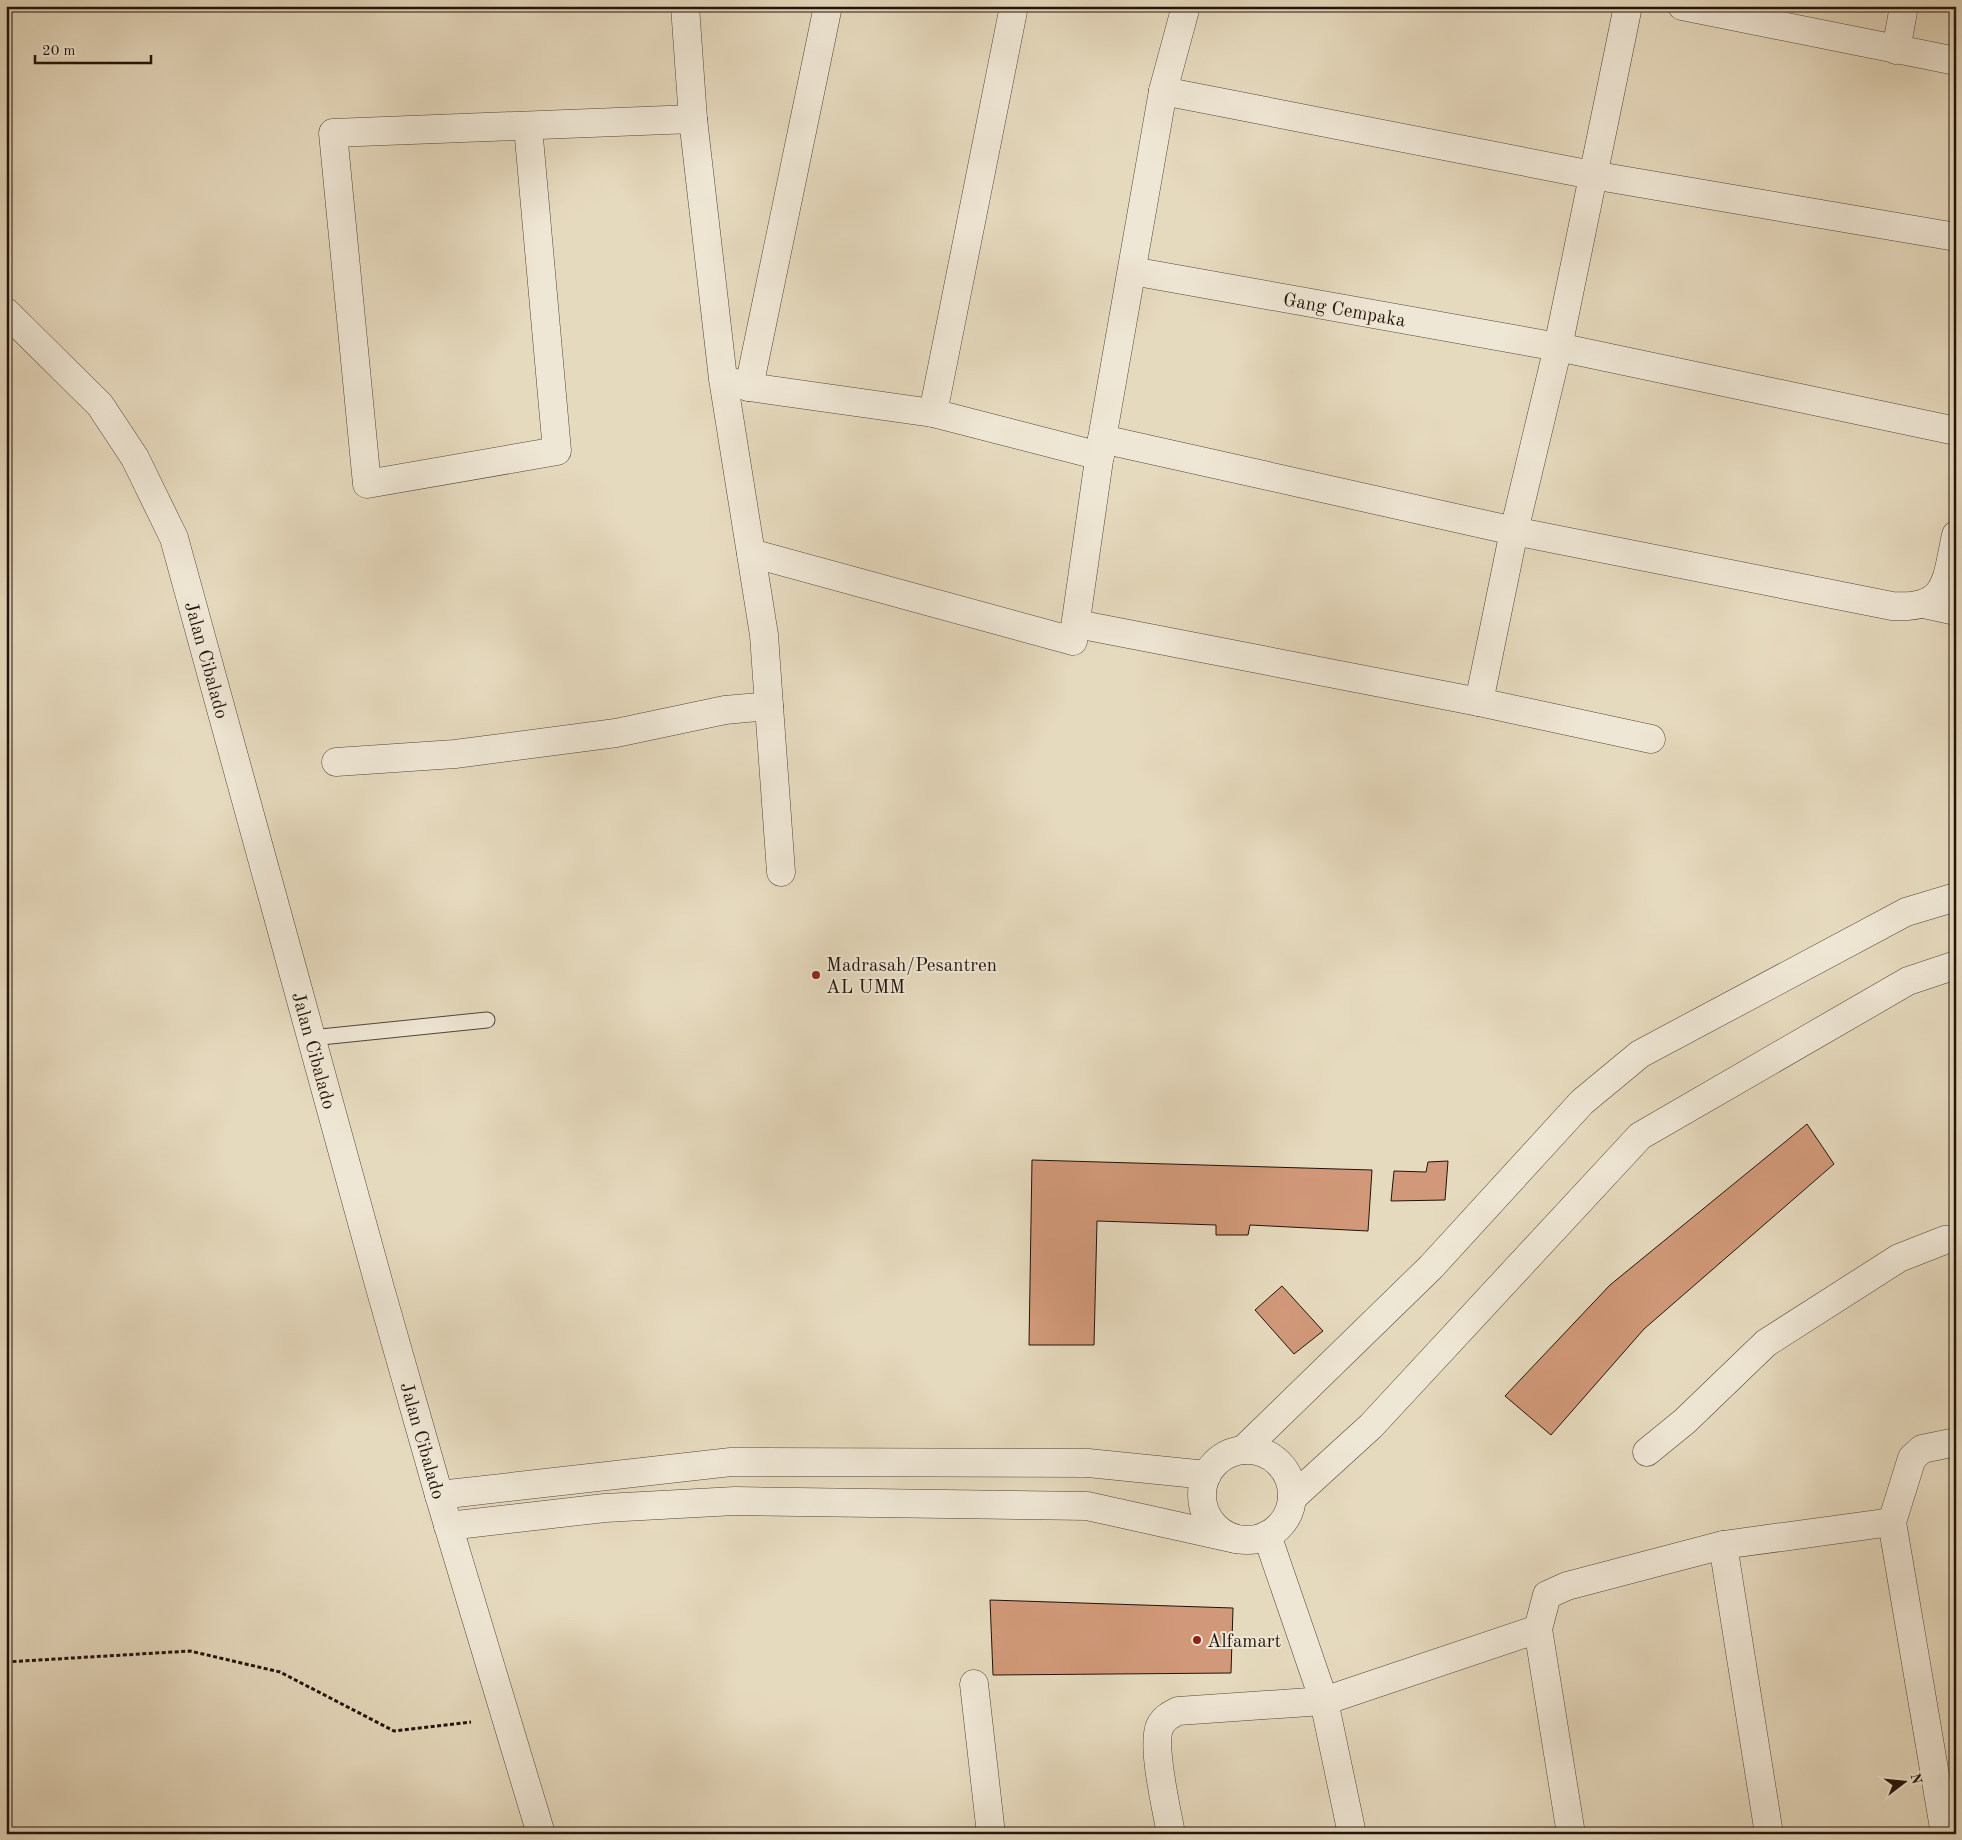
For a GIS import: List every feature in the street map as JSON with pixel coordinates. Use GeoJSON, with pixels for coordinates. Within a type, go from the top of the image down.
{"type":"FeatureCollection","features":[{"type":"Feature","properties":{"kind":"street"},"geometry":{"type":"LineString","coordinates":[[685,6],[693,119],[723,379],[764,636],[782,872]]}},
{"type":"Feature","properties":{"kind":"street"},"geometry":{"type":"LineString","coordinates":[[749,388],[828,6]]}},
{"type":"Feature","properties":{"kind":"street"},"geometry":{"type":"LineString","coordinates":[[933,413],[1014,6]]}},
{"type":"Feature","properties":{"kind":"street"},"geometry":{"type":"LineString","coordinates":[[751,553],[1073,640],[1077,624],[1101,448],[1163,91],[1186,6]]}},
{"type":"Feature","properties":{"kind":"street"},"geometry":{"type":"LineString","coordinates":[[1479,702],[1514,531],[1558,347],[1628,6]]}},
{"type":"Feature","properties":{"kind":"street"},"geometry":{"type":"LineString","coordinates":[[1682,6],[1740,12],[1896,50],[1956,61]]}},
{"type":"Feature","properties":{"kind":"street"},"geometry":{"type":"LineString","coordinates":[[1896,50],[1904,6]]}},
{"type":"Feature","properties":{"kind":"street"},"geometry":{"type":"LineString","coordinates":[[1163,91],[1592,175],[1956,237]]}},
{"type":"Feature","properties":{"kind":"street"},"geometry":{"type":"LineString","coordinates":[[528,127],[557,451],[367,484],[333,133],[528,127],[693,119]]}},
{"type":"Feature","properties":{"kind":"street","name":"Gang Cempaka"},"geometry":{"type":"LineString","coordinates":[[1132,271],[1558,347],[1956,431]]}},
{"type":"Feature","properties":{"kind":"street","name":"Jalan Cibalado"},"geometry":{"type":"LineString","coordinates":[[6,312],[100,406],[135,458],[174,538],[439,1495],[540,1834]]}},
{"type":"Feature","properties":{"kind":"street"},"geometry":{"type":"LineString","coordinates":[[723,379],[749,388],[933,413],[1892,606],[1910,607],[1924,604],[1937,597],[1946,583],[1956,535]]}},
{"type":"Feature","properties":{"kind":"street"},"geometry":{"type":"LineString","coordinates":[[1924,604],[1956,611]]}},
{"type":"Feature","properties":{"kind":"street"},"geometry":{"type":"LineString","coordinates":[[1077,624],[1479,702],[1652,739]]}},
{"type":"Feature","properties":{"kind":"street"},"geometry":{"type":"LineString","coordinates":[[336,762],[464,753],[616,733],[725,710],[769,706]]}},
{"type":"Feature","properties":{"kind":"street"},"geometry":{"type":"LineString","coordinates":[[1244,1450],[1431,1267],[1582,1102],[1640,1054],[1906,912],[1956,897]]}},
{"type":"Feature","properties":{"kind":"street"},"geometry":{"type":"LineString","coordinates":[[1292,1498],[1371,1426],[1640,1136],[1908,981],[1956,965]]}},
{"type":"Feature","properties":{"kind":"street"},"geometry":{"type":"LineString","coordinates":[[1647,1452],[1685,1421],[1766,1343],[1899,1258],[1952,1237]]}},
{"type":"Feature","properties":{"kind":"street"},"geometry":{"type":"LineString","coordinates":[[1946,1834],[1892,1522],[1912,1458],[1922,1449],[1956,1442]]}},
{"type":"Feature","properties":{"kind":"street"},"geometry":{"type":"LineString","coordinates":[[448,1526],[605,1508],[735,1500],[1087,1506],[1236,1539],[1252,1540],[1267,1536],[1280,1526],[1288,1513],[1292,1498],[1290,1483],[1284,1469],[1273,1458],[1259,1452],[1244,1450],[1229,1454],[1216,1463],[1207,1475],[1203,1490],[1204,1507],[1210,1521],[1222,1532],[1236,1539]]}},
{"type":"Feature","properties":{"kind":"street"},"geometry":{"type":"LineString","coordinates":[[439,1495],[731,1462],[1088,1463],[1207,1475]]}},
{"type":"Feature","properties":{"kind":"street"},"geometry":{"type":"LineString","coordinates":[[1572,1834],[1538,1629],[1546,1595],[1567,1586],[1723,1545],[1892,1522]]}},
{"type":"Feature","properties":{"kind":"street"},"geometry":{"type":"LineString","coordinates":[[1267,1536],[1324,1701],[1352,1834]]}},
{"type":"Feature","properties":{"kind":"street"},"geometry":{"type":"LineString","coordinates":[[1723,1545],[1769,1834]]}},
{"type":"Feature","properties":{"kind":"street"},"geometry":{"type":"LineString","coordinates":[[1171,1834],[1158,1759],[1159,1728],[1166,1718],[1178,1711],[1324,1701],[1538,1629]]}},
{"type":"Feature","properties":{"kind":"street"},"geometry":{"type":"LineString","coordinates":[[974,1684],[992,1834]]}},
{"type":"Feature","properties":{"kind":"lane"},"geometry":{"type":"LineString","coordinates":[[311,1038],[487,1020]]}},
{"type":"Feature","properties":{"kind":"path"},"geometry":{"type":"LineString","coordinates":[[6,1662],[190,1651],[280,1672],[394,1731],[507,1718]]}},
{"type":"Feature","properties":{"kind":"building"},"geometry":{"type":"Polygon","coordinates":[[[1807,1124],[1834,1164],[1644,1329],[1551,1435],[1505,1396],[1610,1285],[1807,1124]]]}},
{"type":"Feature","properties":{"kind":"building"},"geometry":{"type":"Polygon","coordinates":[[[1032,1160],[1372,1170],[1368,1231],[1250,1225],[1248,1235],[1216,1235],[1216,1225],[1097,1221],[1094,1345],[1029,1345],[1032,1160]]]}},
{"type":"Feature","properties":{"kind":"building"},"geometry":{"type":"Polygon","coordinates":[[[1448,1161],[1445,1200],[1391,1201],[1394,1171],[1426,1172],[1428,1162],[1448,1161]]]}},
{"type":"Feature","properties":{"kind":"building"},"geometry":{"type":"Polygon","coordinates":[[[1282,1286],[1323,1331],[1294,1354],[1255,1310],[1282,1286]]]}},
{"type":"Feature","properties":{"kind":"building"},"geometry":{"type":"Polygon","coordinates":[[[990,1600],[1233,1608],[1231,1673],[993,1675],[990,1600]]]}},
{"type":"Feature","properties":{"kind":"place","name":"Madrasah/Pesantren AL UMM"},"geometry":{"type":"Point","coordinates":[816,975]}},
{"type":"Feature","properties":{"kind":"place","name":"Alfamart"},"geometry":{"type":"Point","coordinates":[1197,1640]}}]}
